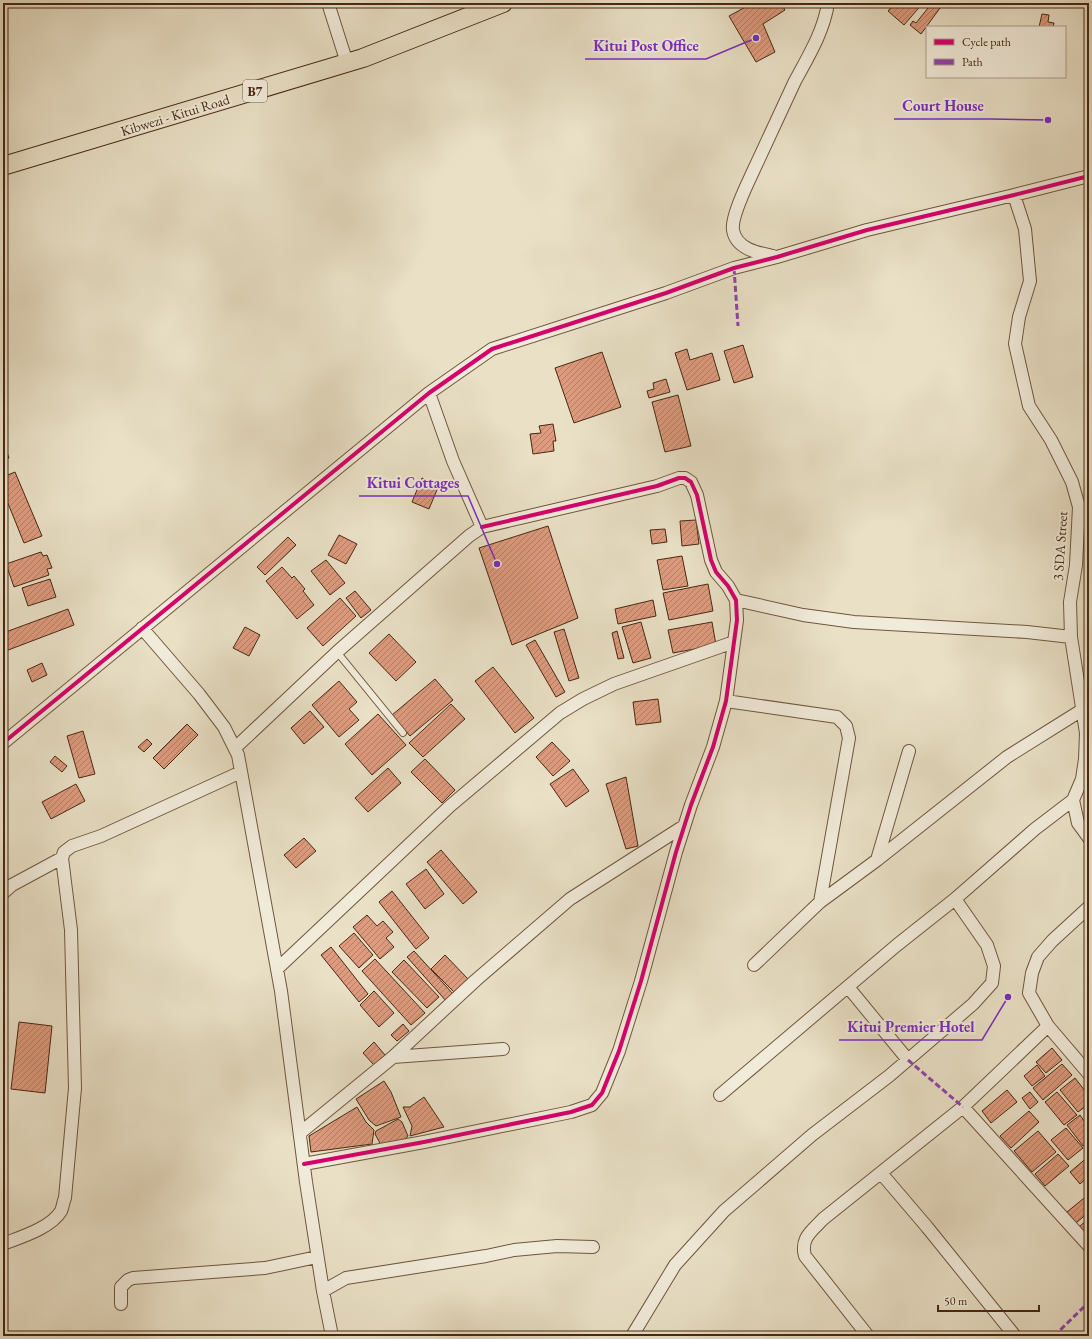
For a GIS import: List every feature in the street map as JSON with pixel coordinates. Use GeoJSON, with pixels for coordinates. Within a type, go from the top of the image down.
{"type":"FeatureCollection","features":[{"type":"Feature","properties":{"kind":"main road","name":"Kibwezi - Kitui Road"},"geometry":{"type":"LineString","coordinates":[[3,166],[363,58],[503,3]]}},
{"type":"Feature","properties":{"kind":"street"},"geometry":{"type":"LineString","coordinates":[[328,3],[347,63]]}},
{"type":"Feature","properties":{"kind":"street"},"geometry":{"type":"LineString","coordinates":[[777,257],[746,249],[737,240],[733,229],[736,214],[745,189],[821,29],[828,3]]}},
{"type":"Feature","properties":{"kind":"street"},"geometry":{"type":"LineString","coordinates":[[3,743],[429,393],[492,349],[666,293],[734,268],[777,257],[867,230],[1089,176]]}},
{"type":"Feature","properties":{"kind":"street","name":"3 SDA Street"},"geometry":{"type":"LineString","coordinates":[[1014,195],[1025,229],[1030,281],[1019,316],[1014,344],[1029,406],[1055,447],[1072,482],[1079,507],[1076,565],[1070,602],[1071,637],[1086,732],[1085,759],[1082,778],[1073,800]]}},
{"type":"Feature","properties":{"kind":"street"},"geometry":{"type":"LineString","coordinates":[[429,393],[453,461],[482,527]]}},
{"type":"Feature","properties":{"kind":"street"},"geometry":{"type":"LineString","coordinates":[[235,748],[337,652],[469,536],[482,527],[657,486],[679,478],[686,478],[691,482],[697,495],[711,560],[716,572],[728,586],[736,600],[737,620],[726,701],[713,747],[684,826],[641,981],[619,1051],[602,1093],[592,1105],[572,1112],[424,1142],[304,1164]]}},
{"type":"Feature","properties":{"kind":"street"},"geometry":{"type":"LineString","coordinates":[[736,600],[803,615],[854,622],[1027,632],[1071,637]]}},
{"type":"Feature","properties":{"kind":"street"},"geometry":{"type":"LineString","coordinates":[[142,628],[199,694],[224,727],[238,755],[277,970],[322,1291],[332,1336]]}},
{"type":"Feature","properties":{"kind":"street"},"geometry":{"type":"LineString","coordinates":[[277,970],[450,806],[560,714],[583,699],[614,684],[734,642]]}},
{"type":"Feature","properties":{"kind":"street"},"geometry":{"type":"LineString","coordinates":[[726,701],[836,717],[846,726],[849,738],[820,902]]}},
{"type":"Feature","properties":{"kind":"street"},"geometry":{"type":"LineString","coordinates":[[754,965],[820,902],[877,860],[1008,757],[1082,710]]}},
{"type":"Feature","properties":{"kind":"street"},"geometry":{"type":"LineString","coordinates":[[877,860],[908,751]]}},
{"type":"Feature","properties":{"kind":"street"},"geometry":{"type":"LineString","coordinates":[[3,1244],[34,1232],[53,1220],[61,1211],[64,1198],[75,1088],[71,930],[62,858],[64,852],[72,846],[101,836],[241,772]]}},
{"type":"Feature","properties":{"kind":"street"},"geometry":{"type":"LineString","coordinates":[[720,1095],[898,944],[956,899],[1035,829],[1073,800],[1078,823],[1089,838]]}},
{"type":"Feature","properties":{"kind":"street"},"geometry":{"type":"LineString","coordinates":[[300,1133],[393,1057],[476,980],[570,899],[684,826]]}},
{"type":"Feature","properties":{"kind":"street"},"geometry":{"type":"LineString","coordinates":[[3,893],[12,885],[62,858]]}},
{"type":"Feature","properties":{"kind":"street"},"geometry":{"type":"LineString","coordinates":[[632,1336],[675,1265],[724,1211],[812,1135],[890,1076],[973,1004],[992,982],[994,966],[987,945],[956,899]]}},
{"type":"Feature","properties":{"kind":"street"},"geometry":{"type":"LineString","coordinates":[[1089,907],[1052,941],[1038,957],[1032,973],[1029,993],[1048,1026],[1089,1074]]}},
{"type":"Feature","properties":{"kind":"street"},"geometry":{"type":"LineString","coordinates":[[848,987],[908,1060]]}},
{"type":"Feature","properties":{"kind":"street"},"geometry":{"type":"LineString","coordinates":[[868,1336],[805,1256],[803,1248],[810,1232],[823,1219],[963,1107],[1048,1026]]}},
{"type":"Feature","properties":{"kind":"street"},"geometry":{"type":"LineString","coordinates":[[393,1057],[503,1049]]}},
{"type":"Feature","properties":{"kind":"street"},"geometry":{"type":"LineString","coordinates":[[963,1107],[1089,1246]]}},
{"type":"Feature","properties":{"kind":"street"},"geometry":{"type":"LineString","coordinates":[[881,1173],[927,1227],[1015,1336]]}},
{"type":"Feature","properties":{"kind":"street"},"geometry":{"type":"LineString","coordinates":[[322,1291],[346,1278],[486,1256],[514,1250],[557,1246],[593,1247]]}},
{"type":"Feature","properties":{"kind":"street"},"geometry":{"type":"LineString","coordinates":[[121,1304],[121,1287],[128,1280],[133,1278],[265,1268],[318,1257]]}},
{"type":"Feature","properties":{"kind":"lane"},"geometry":{"type":"LineString","coordinates":[[337,652],[403,733]]}},
{"type":"Feature","properties":{"kind":"building"},"geometry":{"type":"Polygon","coordinates":[[[753,3],[781,3],[785,10],[763,24],[775,52],[756,62],[729,16],[753,3]]]}},
{"type":"Feature","properties":{"kind":"building"},"geometry":{"type":"Polygon","coordinates":[[[895,3],[923,3],[904,25],[888,11],[895,3]]]}},
{"type":"Feature","properties":{"kind":"building"},"geometry":{"type":"Polygon","coordinates":[[[926,3],[943,4],[921,34],[910,25],[913,21],[916,23],[928,8],[926,3]]]}},
{"type":"Feature","properties":{"kind":"building"},"geometry":{"type":"Polygon","coordinates":[[[1042,14],[1049,15],[1048,22],[1054,23],[1053,26],[1039,26],[1042,14]]]}},
{"type":"Feature","properties":{"kind":"building"},"geometry":{"type":"Polygon","coordinates":[[[743,345],[753,377],[734,383],[724,351],[743,345]]]}},
{"type":"Feature","properties":{"kind":"building"},"geometry":{"type":"Polygon","coordinates":[[[687,349],[690,360],[712,353],[720,380],[687,390],[675,353],[687,349]]]}},
{"type":"Feature","properties":{"kind":"building"},"geometry":{"type":"Polygon","coordinates":[[[602,352],[621,407],[574,423],[555,368],[602,352]]]}},
{"type":"Feature","properties":{"kind":"building"},"geometry":{"type":"Polygon","coordinates":[[[666,379],[670,392],[649,398],[647,391],[654,389],[653,383],[666,379]]]}},
{"type":"Feature","properties":{"kind":"building"},"geometry":{"type":"Polygon","coordinates":[[[678,395],[691,446],[665,452],[652,402],[678,395]]]}},
{"type":"Feature","properties":{"kind":"building"},"geometry":{"type":"Polygon","coordinates":[[[553,424],[556,441],[553,441],[554,451],[533,454],[530,434],[541,433],[539,426],[553,424]]]}},
{"type":"Feature","properties":{"kind":"building"},"geometry":{"type":"Polygon","coordinates":[[[3,441],[9,458],[3,460],[3,441]]]}},
{"type":"Feature","properties":{"kind":"building"},"geometry":{"type":"Polygon","coordinates":[[[15,472],[42,536],[24,543],[3,491],[3,477],[15,472]]]}},
{"type":"Feature","properties":{"kind":"building"},"geometry":{"type":"Polygon","coordinates":[[[422,478],[439,485],[429,509],[412,502],[422,478]]]}},
{"type":"Feature","properties":{"kind":"building"},"geometry":{"type":"Polygon","coordinates":[[[696,520],[699,544],[682,546],[680,521],[696,520]]]}},
{"type":"Feature","properties":{"kind":"building"},"geometry":{"type":"Polygon","coordinates":[[[548,526],[578,618],[512,645],[479,548],[548,526]]]}},
{"type":"Feature","properties":{"kind":"building"},"geometry":{"type":"Polygon","coordinates":[[[665,529],[667,542],[652,544],[650,530],[665,529]]]}},
{"type":"Feature","properties":{"kind":"building"},"geometry":{"type":"Polygon","coordinates":[[[339,535],[357,544],[346,564],[328,555],[339,535]]]}},
{"type":"Feature","properties":{"kind":"building"},"geometry":{"type":"Polygon","coordinates":[[[288,537],[296,545],[265,575],[257,567],[288,537]]]}},
{"type":"Feature","properties":{"kind":"building"},"geometry":{"type":"Polygon","coordinates":[[[41,552],[43,556],[47,555],[52,568],[47,569],[49,575],[14,587],[6,564],[41,552]]]}},
{"type":"Feature","properties":{"kind":"building"},"geometry":{"type":"Polygon","coordinates":[[[682,556],[688,586],[663,590],[657,560],[682,556]]]}},
{"type":"Feature","properties":{"kind":"building"},"geometry":{"type":"Polygon","coordinates":[[[326,560],[345,583],[330,595],[311,571],[326,560]]]}},
{"type":"Feature","properties":{"kind":"building"},"geometry":{"type":"Polygon","coordinates":[[[282,567],[292,578],[294,576],[305,589],[303,591],[314,605],[297,619],[266,581],[282,567]]]}},
{"type":"Feature","properties":{"kind":"building"},"geometry":{"type":"Polygon","coordinates":[[[50,579],[56,597],[28,606],[22,588],[50,579]]]}},
{"type":"Feature","properties":{"kind":"building"},"geometry":{"type":"Polygon","coordinates":[[[708,584],[713,611],[669,620],[663,593],[708,584]]]}},
{"type":"Feature","properties":{"kind":"building"},"geometry":{"type":"Polygon","coordinates":[[[355,591],[371,610],[361,618],[346,598],[355,591]]]}},
{"type":"Feature","properties":{"kind":"building"},"geometry":{"type":"Polygon","coordinates":[[[340,598],[356,616],[323,646],[307,628],[340,598]]]}},
{"type":"Feature","properties":{"kind":"building"},"geometry":{"type":"Polygon","coordinates":[[[653,600],[656,616],[618,624],[615,609],[653,600]]]}},
{"type":"Feature","properties":{"kind":"building"},"geometry":{"type":"Polygon","coordinates":[[[68,609],[74,625],[3,652],[3,633],[68,609]]]}},
{"type":"Feature","properties":{"kind":"building"},"geometry":{"type":"Polygon","coordinates":[[[641,622],[651,658],[633,663],[622,627],[641,622]]]}},
{"type":"Feature","properties":{"kind":"building"},"geometry":{"type":"Polygon","coordinates":[[[712,622],[716,645],[673,653],[668,630],[712,622]]]}},
{"type":"Feature","properties":{"kind":"building"},"geometry":{"type":"Polygon","coordinates":[[[245,627],[260,635],[249,656],[233,648],[245,627]]]}},
{"type":"Feature","properties":{"kind":"building"},"geometry":{"type":"Polygon","coordinates":[[[564,629],[579,678],[569,681],[554,632],[564,629]]]}},
{"type":"Feature","properties":{"kind":"building"},"geometry":{"type":"Polygon","coordinates":[[[617,631],[624,658],[618,659],[612,633],[617,631]]]}},
{"type":"Feature","properties":{"kind":"building"},"geometry":{"type":"Polygon","coordinates":[[[389,634],[416,662],[396,681],[369,653],[389,634]]]}},
{"type":"Feature","properties":{"kind":"building"},"geometry":{"type":"Polygon","coordinates":[[[535,640],[565,692],[556,697],[526,645],[535,640]]]}},
{"type":"Feature","properties":{"kind":"building"},"geometry":{"type":"Polygon","coordinates":[[[42,663],[47,675],[32,682],[27,670],[42,663]]]}},
{"type":"Feature","properties":{"kind":"building"},"geometry":{"type":"Polygon","coordinates":[[[493,667],[534,718],[515,733],[475,681],[493,667]]]}},
{"type":"Feature","properties":{"kind":"building"},"geometry":{"type":"Polygon","coordinates":[[[435,679],[453,700],[410,736],[392,715],[435,679]]]}},
{"type":"Feature","properties":{"kind":"building"},"geometry":{"type":"Polygon","coordinates":[[[339,681],[357,702],[349,709],[359,720],[339,737],[312,705],[339,681]]]}},
{"type":"Feature","properties":{"kind":"building"},"geometry":{"type":"Polygon","coordinates":[[[658,699],[661,722],[636,725],[633,702],[658,699]]]}},
{"type":"Feature","properties":{"kind":"building"},"geometry":{"type":"Polygon","coordinates":[[[451,704],[465,719],[423,757],[409,743],[451,704]]]}},
{"type":"Feature","properties":{"kind":"building"},"geometry":{"type":"Polygon","coordinates":[[[310,711],[324,727],[304,744],[291,728],[310,711]]]}},
{"type":"Feature","properties":{"kind":"building"},"geometry":{"type":"Polygon","coordinates":[[[378,714],[406,745],[372,775],[345,744],[378,714]]]}},
{"type":"Feature","properties":{"kind":"building"},"geometry":{"type":"Polygon","coordinates":[[[187,724],[198,735],[164,769],[153,758],[187,724]]]}},
{"type":"Feature","properties":{"kind":"building"},"geometry":{"type":"Polygon","coordinates":[[[83,731],[95,774],[79,778],[67,736],[83,731]]]}},
{"type":"Feature","properties":{"kind":"building"},"geometry":{"type":"Polygon","coordinates":[[[147,739],[152,744],[144,752],[138,747],[147,739]]]}},
{"type":"Feature","properties":{"kind":"building"},"geometry":{"type":"Polygon","coordinates":[[[552,742],[570,761],[553,776],[536,757],[552,742]]]}},
{"type":"Feature","properties":{"kind":"building"},"geometry":{"type":"Polygon","coordinates":[[[55,756],[67,766],[62,772],[50,762],[55,756]]]}},
{"type":"Feature","properties":{"kind":"building"},"geometry":{"type":"Polygon","coordinates":[[[425,759],[455,790],[442,803],[411,772],[425,759]]]}},
{"type":"Feature","properties":{"kind":"building"},"geometry":{"type":"Polygon","coordinates":[[[388,768],[401,783],[368,812],[355,798],[388,768]]]}},
{"type":"Feature","properties":{"kind":"building"},"geometry":{"type":"Polygon","coordinates":[[[573,769],[589,791],[566,807],[550,784],[573,769]]]}},
{"type":"Feature","properties":{"kind":"building"},"geometry":{"type":"Polygon","coordinates":[[[626,777],[638,846],[626,849],[606,784],[626,777]]]}},
{"type":"Feature","properties":{"kind":"building"},"geometry":{"type":"Polygon","coordinates":[[[76,784],[85,801],[51,819],[42,802],[76,784]]]}},
{"type":"Feature","properties":{"kind":"building"},"geometry":{"type":"Polygon","coordinates":[[[304,838],[316,851],[296,868],[284,855],[304,838]]]}},
{"type":"Feature","properties":{"kind":"building"},"geometry":{"type":"Polygon","coordinates":[[[441,850],[477,892],[463,904],[427,862],[441,850]]]}},
{"type":"Feature","properties":{"kind":"building"},"geometry":{"type":"Polygon","coordinates":[[[426,869],[444,894],[425,909],[406,884],[426,869]]]}},
{"type":"Feature","properties":{"kind":"building"},"geometry":{"type":"Polygon","coordinates":[[[392,891],[429,938],[416,949],[379,902],[392,891]]]}},
{"type":"Feature","properties":{"kind":"building"},"geometry":{"type":"Polygon","coordinates":[[[367,915],[377,926],[383,921],[393,932],[386,938],[394,947],[380,959],[353,927],[367,915]]]}},
{"type":"Feature","properties":{"kind":"building"},"geometry":{"type":"Polygon","coordinates":[[[354,933],[373,955],[359,968],[339,946],[354,933]]]}},
{"type":"Feature","properties":{"kind":"building"},"geometry":{"type":"Polygon","coordinates":[[[331,947],[368,994],[359,1002],[321,955],[331,947]]]}},
{"type":"Feature","properties":{"kind":"building"},"geometry":{"type":"Polygon","coordinates":[[[414,951],[454,995],[447,1002],[407,957],[414,951]]]}},
{"type":"Feature","properties":{"kind":"building"},"geometry":{"type":"Polygon","coordinates":[[[445,955],[469,980],[455,993],[431,969],[445,955]]]}},
{"type":"Feature","properties":{"kind":"building"},"geometry":{"type":"Polygon","coordinates":[[[375,959],[425,1013],[411,1025],[362,971],[375,959]]]}},
{"type":"Feature","properties":{"kind":"building"},"geometry":{"type":"Polygon","coordinates":[[[404,960],[439,997],[427,1008],[392,972],[404,960]]]}},
{"type":"Feature","properties":{"kind":"building"},"geometry":{"type":"Polygon","coordinates":[[[374,991],[394,1013],[379,1027],[360,1005],[374,991]]]}},
{"type":"Feature","properties":{"kind":"building"},"geometry":{"type":"Polygon","coordinates":[[[19,1022],[52,1026],[45,1093],[11,1089],[19,1022]]]}},
{"type":"Feature","properties":{"kind":"building"},"geometry":{"type":"Polygon","coordinates":[[[403,1024],[409,1031],[397,1041],[391,1035],[403,1024]]]}},
{"type":"Feature","properties":{"kind":"building"},"geometry":{"type":"Polygon","coordinates":[[[374,1042],[385,1055],[374,1065],[363,1053],[374,1042]]]}},
{"type":"Feature","properties":{"kind":"building"},"geometry":{"type":"Polygon","coordinates":[[[1052,1048],[1062,1060],[1046,1073],[1036,1062],[1052,1048]]]}},
{"type":"Feature","properties":{"kind":"building"},"geometry":{"type":"Polygon","coordinates":[[[1062,1064],[1072,1075],[1043,1100],[1033,1088],[1062,1064]]]}},
{"type":"Feature","properties":{"kind":"building"},"geometry":{"type":"Polygon","coordinates":[[[1037,1065],[1045,1076],[1032,1086],[1024,1076],[1037,1065]]]}},
{"type":"Feature","properties":{"kind":"building"},"geometry":{"type":"Polygon","coordinates":[[[1075,1078],[1089,1096],[1089,1104],[1078,1112],[1060,1090],[1075,1078]]]}},
{"type":"Feature","properties":{"kind":"building"},"geometry":{"type":"Polygon","coordinates":[[[384,1081],[391,1092],[401,1117],[376,1126],[369,1120],[356,1099],[384,1081]]]}},
{"type":"Feature","properties":{"kind":"building"},"geometry":{"type":"Polygon","coordinates":[[[1007,1090],[1017,1102],[991,1123],[982,1111],[1007,1090]]]}},
{"type":"Feature","properties":{"kind":"building"},"geometry":{"type":"Polygon","coordinates":[[[1030,1092],[1038,1102],[1030,1109],[1022,1098],[1030,1092]]]}},
{"type":"Feature","properties":{"kind":"building"},"geometry":{"type":"Polygon","coordinates":[[[1057,1092],[1077,1115],[1064,1125],[1045,1102],[1057,1092]]]}},
{"type":"Feature","properties":{"kind":"building"},"geometry":{"type":"Polygon","coordinates":[[[424,1097],[444,1127],[410,1136],[412,1126],[403,1107],[410,1107],[424,1097]]]}},
{"type":"Feature","properties":{"kind":"building"},"geometry":{"type":"Polygon","coordinates":[[[357,1107],[366,1122],[374,1130],[372,1144],[311,1152],[309,1136],[357,1107]]]}},
{"type":"Feature","properties":{"kind":"building"},"geometry":{"type":"Polygon","coordinates":[[[1029,1111],[1039,1122],[1011,1148],[1000,1136],[1029,1111]]]}},
{"type":"Feature","properties":{"kind":"building"},"geometry":{"type":"Polygon","coordinates":[[[1080,1115],[1089,1128],[1089,1141],[1083,1146],[1067,1125],[1080,1115]]]}},
{"type":"Feature","properties":{"kind":"building"},"geometry":{"type":"Polygon","coordinates":[[[398,1119],[402,1122],[408,1136],[403,1142],[381,1145],[375,1134],[376,1131],[398,1119]]]}},
{"type":"Feature","properties":{"kind":"building"},"geometry":{"type":"Polygon","coordinates":[[[1066,1128],[1083,1148],[1068,1160],[1051,1140],[1066,1128]]]}},
{"type":"Feature","properties":{"kind":"building"},"geometry":{"type":"Polygon","coordinates":[[[1038,1131],[1056,1152],[1032,1172],[1014,1151],[1038,1131]]]}},
{"type":"Feature","properties":{"kind":"building"},"geometry":{"type":"Polygon","coordinates":[[[1058,1154],[1069,1166],[1045,1186],[1035,1174],[1058,1154]]]}},
{"type":"Feature","properties":{"kind":"building"},"geometry":{"type":"Polygon","coordinates":[[[1089,1156],[1089,1176],[1080,1184],[1070,1172],[1089,1156]]]}},
{"type":"Feature","properties":{"kind":"building"},"geometry":{"type":"Polygon","coordinates":[[[1089,1194],[1089,1212],[1076,1223],[1067,1212],[1089,1194]]]}},
{"type":"Feature","properties":{"kind":"building"},"geometry":{"type":"Polygon","coordinates":[[[1089,1218],[1089,1238],[1079,1227],[1089,1218]]]}},
{"type":"Feature","properties":{"kind":"marked path"},"geometry":{"type":"LineString","coordinates":[[734,268],[738,326]]}},
{"type":"Feature","properties":{"kind":"marked path"},"geometry":{"type":"LineString","coordinates":[[908,1060],[963,1107]]}},
{"type":"Feature","properties":{"kind":"marked path"},"geometry":{"type":"LineString","coordinates":[[1054,1336],[1089,1302]]}},
{"type":"Feature","properties":{"kind":"cycle path"},"geometry":{"type":"LineString","coordinates":[[3,743],[429,393],[492,349],[666,293],[734,268],[777,257],[867,230],[1089,176]]}},
{"type":"Feature","properties":{"kind":"cycle path"},"geometry":{"type":"LineString","coordinates":[[304,1164],[424,1142],[571,1112],[592,1105],[602,1093],[619,1051],[641,981],[676,852],[691,805],[713,747],[726,701],[737,620],[736,600],[728,586],[716,572],[711,560],[697,495],[691,482],[685,478],[679,478],[657,486],[482,527]]}},
{"type":"Feature","properties":{"kind":"place","name":"Kitui Post Office"},"geometry":{"type":"Point","coordinates":[756,38]}},
{"type":"Feature","properties":{"kind":"place","name":"Court House"},"geometry":{"type":"Point","coordinates":[1048,120]}},
{"type":"Feature","properties":{"kind":"place","name":"Kitui Cottages"},"geometry":{"type":"Point","coordinates":[497,564]}},
{"type":"Feature","properties":{"kind":"place","name":"Kitui Premier Hotel"},"geometry":{"type":"Point","coordinates":[1008,997]}}]}
